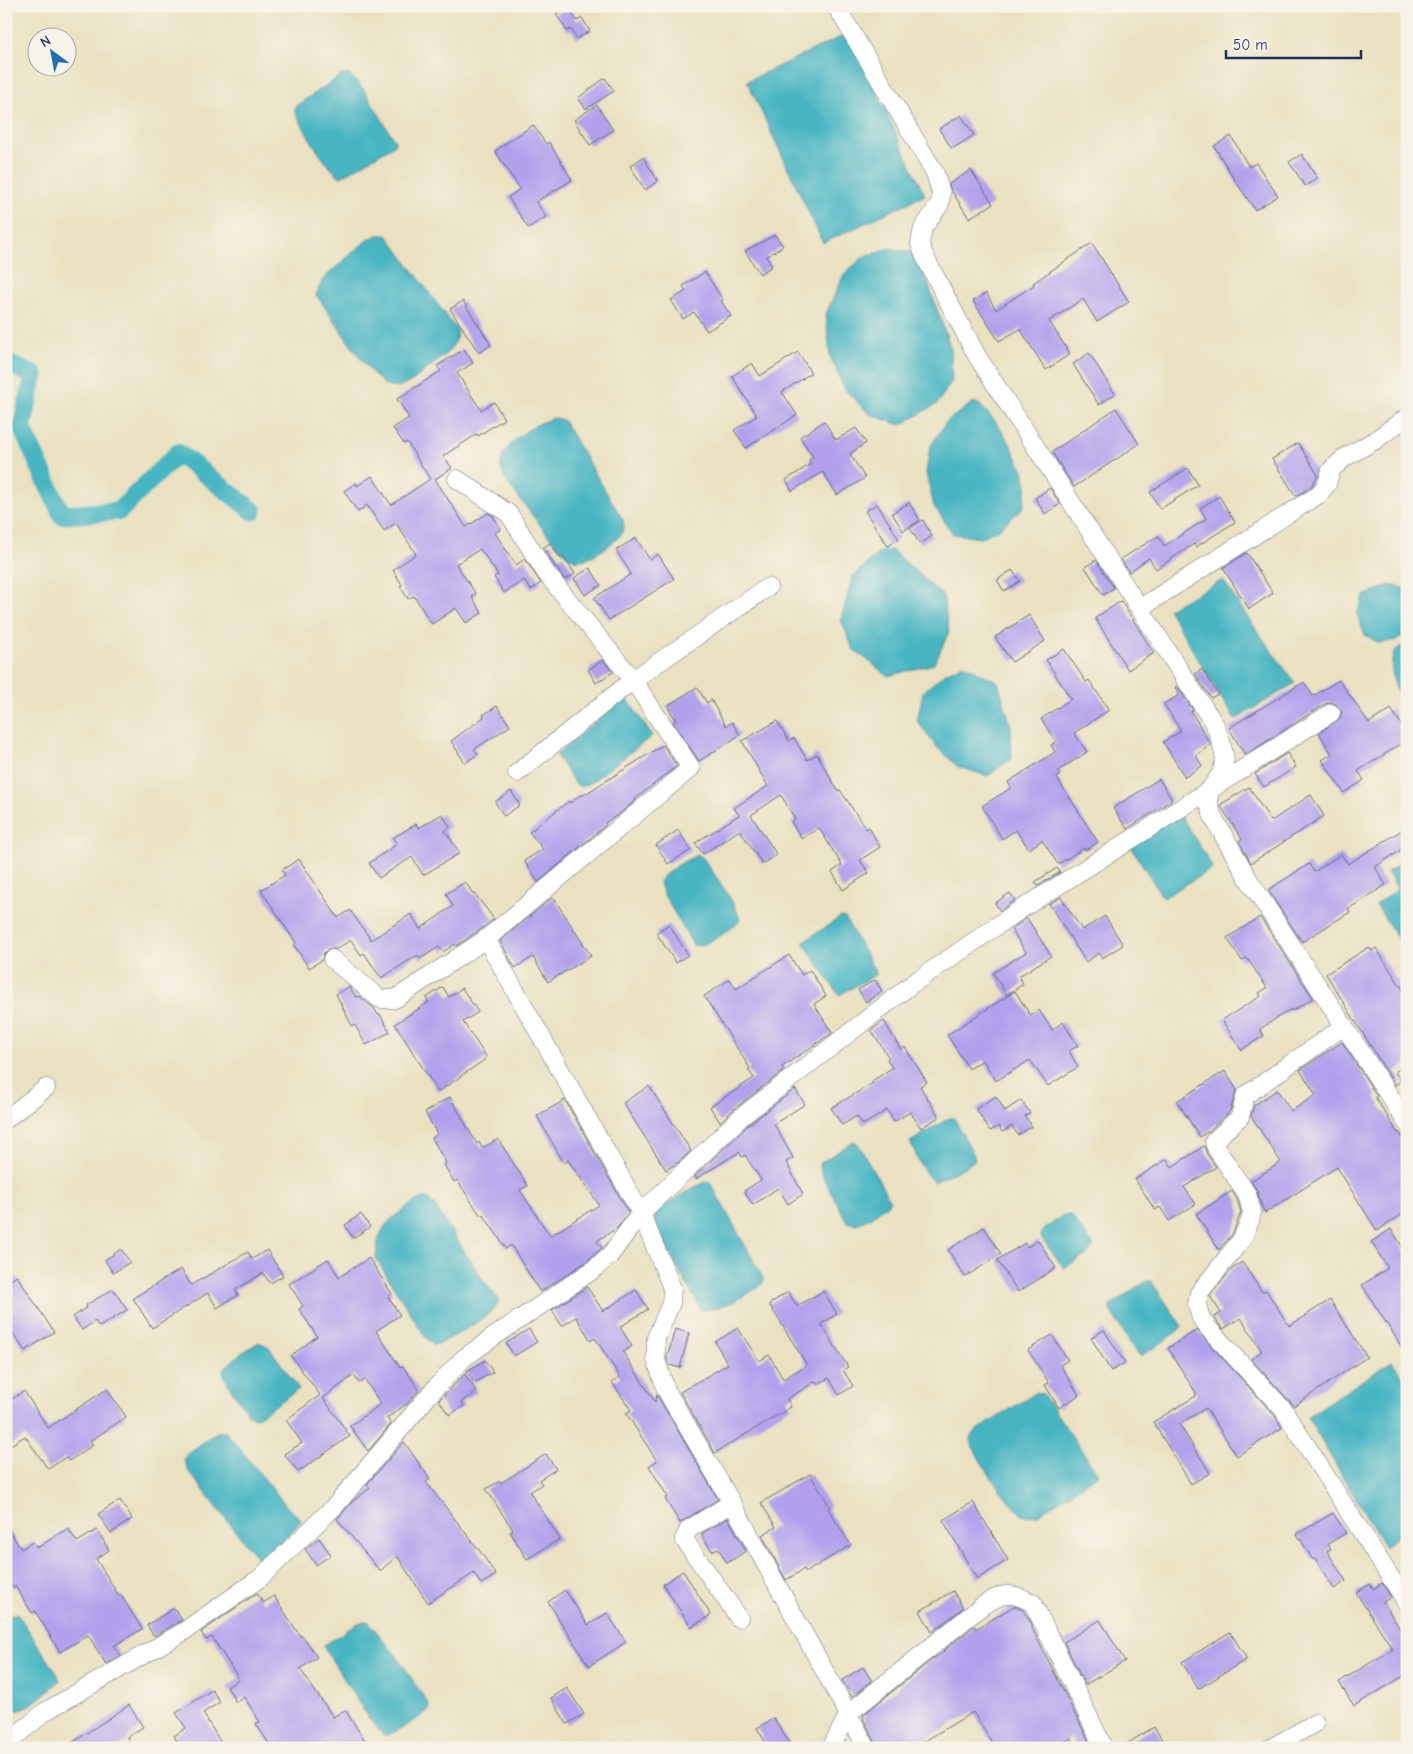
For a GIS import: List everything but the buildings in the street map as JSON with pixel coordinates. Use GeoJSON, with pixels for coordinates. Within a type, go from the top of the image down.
{"type":"FeatureCollection","features":[{"type":"Feature","properties":{"kind":"street"},"geometry":{"type":"LineString","coordinates":[[836,6],[935,173],[941,193],[940,204],[923,228],[920,244],[925,257],[977,356],[1215,725],[1226,759],[1220,774],[1211,788],[1208,801],[1213,817],[1249,880],[1407,1123]]}},
{"type":"Feature","properties":{"kind":"street"},"geometry":{"type":"LineString","coordinates":[[1140,608],[1318,496],[1327,484],[1332,470],[1344,458],[1374,441],[1407,417]]}},
{"type":"Feature","properties":{"kind":"street"},"geometry":{"type":"LineString","coordinates":[[332,959],[380,999],[395,999],[486,939],[691,768],[633,680],[546,573],[509,514],[457,479]]}},
{"type":"Feature","properties":{"kind":"street"},"geometry":{"type":"LineString","coordinates":[[518,773],[633,680],[768,587]]}},
{"type":"Feature","properties":{"kind":"street"},"geometry":{"type":"LineString","coordinates":[[8,1739],[46,1710],[183,1632],[260,1578],[335,1506],[436,1387],[464,1358],[499,1332],[593,1270],[610,1256],[642,1214],[740,1118],[912,984],[1024,908],[1331,713]]}},
{"type":"Feature","properties":{"kind":"street"},"geometry":{"type":"LineString","coordinates":[[486,939],[642,1214],[672,1288],[671,1303],[656,1338],[656,1360],[666,1390],[732,1503],[867,1748]]}},
{"type":"Feature","properties":{"kind":"street"},"geometry":{"type":"LineString","coordinates":[[1344,1026],[1245,1096],[1240,1117],[1214,1141],[1216,1148],[1247,1194],[1252,1212],[1242,1239],[1199,1293],[1197,1305],[1201,1318],[1209,1329],[1283,1409],[1407,1603]]}},
{"type":"Feature","properties":{"kind":"street"},"geometry":{"type":"LineString","coordinates":[[6,1118],[46,1088]]}},
{"type":"Feature","properties":{"kind":"street"},"geometry":{"type":"LineString","coordinates":[[732,1503],[689,1529],[684,1539],[739,1618]]}},
{"type":"Feature","properties":{"kind":"street"},"geometry":{"type":"LineString","coordinates":[[831,1748],[849,1713],[982,1606],[999,1596],[1017,1595],[1033,1604],[1104,1748]]}},
{"type":"Feature","properties":{"kind":"street"},"geometry":{"type":"LineString","coordinates":[[1271,1748],[1315,1723]]}},
{"type":"Feature","properties":{"kind":"water"},"geometry":{"type":"Polygon","coordinates":[[[849,33],[925,195],[823,243],[747,81],[849,33]]]}},
{"type":"Feature","properties":{"kind":"water"},"geometry":{"type":"Polygon","coordinates":[[[342,75],[350,75],[363,88],[395,144],[341,177],[321,156],[294,111],[297,105],[342,75]]]}},
{"type":"Feature","properties":{"kind":"water"},"geometry":{"type":"Polygon","coordinates":[[[377,235],[387,235],[458,332],[451,349],[442,357],[410,382],[395,387],[390,387],[383,383],[373,374],[316,295],[323,279],[366,241],[377,235]]]}},
{"type":"Feature","properties":{"kind":"water"},"geometry":{"type":"Polygon","coordinates":[[[889,248],[919,254],[951,349],[952,381],[937,404],[901,425],[869,414],[845,390],[830,356],[826,314],[844,274],[865,256],[889,248]]]}},
{"type":"Feature","properties":{"kind":"water"},"geometry":{"type":"Polygon","coordinates":[[[974,402],[980,405],[995,421],[1009,442],[1023,470],[1027,484],[1023,508],[999,529],[980,538],[953,534],[934,506],[926,473],[930,447],[947,421],[974,402]]]}},
{"type":"Feature","properties":{"kind":"water"},"geometry":{"type":"Polygon","coordinates":[[[555,418],[563,420],[623,520],[624,525],[622,533],[617,539],[607,547],[583,560],[575,560],[560,548],[505,479],[501,469],[503,455],[514,441],[539,423],[555,418]]]}},
{"type":"Feature","properties":{"kind":"water"},"geometry":{"type":"Polygon","coordinates":[[[892,550],[943,596],[949,632],[934,664],[888,676],[853,649],[841,619],[853,576],[881,551],[892,550]]]}},
{"type":"Feature","properties":{"kind":"water"},"geometry":{"type":"Polygon","coordinates":[[[1223,580],[1295,683],[1235,720],[1168,609],[1223,580]]]}},
{"type":"Feature","properties":{"kind":"water"},"geometry":{"type":"Polygon","coordinates":[[[1390,585],[1407,589],[1407,634],[1397,640],[1379,643],[1365,635],[1357,614],[1364,596],[1390,585]]]}},
{"type":"Feature","properties":{"kind":"water"},"geometry":{"type":"Polygon","coordinates":[[[1407,644],[1407,705],[1396,688],[1392,673],[1392,659],[1398,648],[1407,644]]]}},
{"type":"Feature","properties":{"kind":"water"},"geometry":{"type":"Polygon","coordinates":[[[964,664],[998,682],[1011,726],[1012,758],[988,776],[958,767],[936,746],[917,721],[923,692],[945,673],[964,664]]]}},
{"type":"Feature","properties":{"kind":"water"},"geometry":{"type":"Polygon","coordinates":[[[623,698],[627,698],[652,736],[590,783],[580,787],[574,782],[556,755],[623,698]]]}},
{"type":"Feature","properties":{"kind":"water"},"geometry":{"type":"Polygon","coordinates":[[[1180,814],[1213,868],[1163,898],[1130,845],[1180,814]]]}},
{"type":"Feature","properties":{"kind":"water"},"geometry":{"type":"Polygon","coordinates":[[[698,855],[703,858],[735,906],[740,921],[712,940],[694,946],[664,895],[659,881],[677,866],[698,855]]]}},
{"type":"Feature","properties":{"kind":"water"},"geometry":{"type":"Polygon","coordinates":[[[1407,859],[1407,952],[1376,905],[1398,889],[1387,872],[1407,859]]]}},
{"type":"Feature","properties":{"kind":"water"},"geometry":{"type":"Polygon","coordinates":[[[841,917],[845,918],[875,971],[875,975],[839,995],[803,942],[841,917]]]}},
{"type":"Feature","properties":{"kind":"water"},"geometry":{"type":"Polygon","coordinates":[[[949,1118],[954,1118],[975,1160],[934,1182],[923,1169],[910,1142],[949,1118]]]}},
{"type":"Feature","properties":{"kind":"water"},"geometry":{"type":"Polygon","coordinates":[[[854,1141],[859,1145],[890,1201],[874,1215],[859,1223],[852,1224],[847,1222],[823,1177],[819,1164],[854,1141]]]}},
{"type":"Feature","properties":{"kind":"water"},"geometry":{"type":"Polygon","coordinates":[[[706,1182],[710,1182],[763,1278],[763,1283],[734,1301],[718,1307],[701,1310],[663,1241],[655,1224],[654,1217],[658,1211],[670,1202],[706,1182]]]}},
{"type":"Feature","properties":{"kind":"water"},"geometry":{"type":"Polygon","coordinates":[[[423,1198],[428,1198],[435,1206],[481,1277],[499,1300],[491,1312],[483,1318],[442,1343],[433,1345],[426,1338],[376,1259],[382,1230],[396,1215],[423,1198]]]}},
{"type":"Feature","properties":{"kind":"water"},"geometry":{"type":"Polygon","coordinates":[[[1063,1215],[1071,1215],[1094,1246],[1087,1255],[1064,1268],[1042,1239],[1040,1233],[1063,1215]]]}},
{"type":"Feature","properties":{"kind":"water"},"geometry":{"type":"Polygon","coordinates":[[[1148,1281],[1151,1281],[1182,1326],[1156,1347],[1140,1356],[1110,1310],[1110,1306],[1148,1281]]]}},
{"type":"Feature","properties":{"kind":"water"},"geometry":{"type":"Polygon","coordinates":[[[259,1342],[269,1347],[299,1389],[254,1418],[249,1415],[233,1393],[223,1369],[240,1354],[259,1342]]]}},
{"type":"Feature","properties":{"kind":"water"},"geometry":{"type":"Polygon","coordinates":[[[1392,1361],[1407,1383],[1407,1526],[1385,1547],[1307,1417],[1392,1361]]]}},
{"type":"Feature","properties":{"kind":"water"},"geometry":{"type":"Polygon","coordinates":[[[1037,1392],[1043,1394],[1098,1474],[1038,1515],[1024,1516],[992,1479],[970,1437],[973,1433],[1037,1392]]]}},
{"type":"Feature","properties":{"kind":"water"},"geometry":{"type":"Polygon","coordinates":[[[217,1432],[226,1432],[301,1521],[279,1545],[259,1558],[257,1558],[189,1472],[184,1460],[187,1454],[217,1432]]]}},
{"type":"Feature","properties":{"kind":"water"},"geometry":{"type":"Polygon","coordinates":[[[17,1613],[58,1675],[60,1681],[33,1703],[18,1711],[6,1692],[6,1618],[17,1613]]]}},
{"type":"Feature","properties":{"kind":"water"},"geometry":{"type":"Polygon","coordinates":[[[368,1621],[399,1659],[429,1705],[429,1710],[418,1718],[384,1736],[370,1720],[323,1646],[358,1623],[368,1621]]]}},
{"type":"Feature","properties":{"kind":"waterway"},"geometry":{"type":"LineString","coordinates":[[6,363],[34,375],[22,428],[62,515],[119,511],[178,453],[253,511]]}}]}
